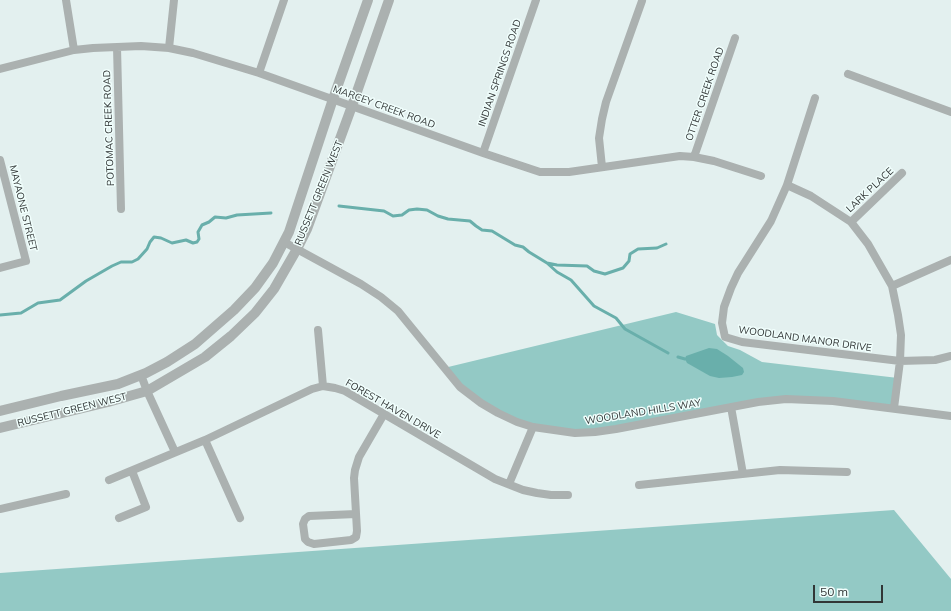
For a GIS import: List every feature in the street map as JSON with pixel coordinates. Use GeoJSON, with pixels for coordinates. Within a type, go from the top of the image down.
{"type":"FeatureCollection","features":[{"type":"Feature","properties":{"kind":"street"},"geometry":{"type":"LineString","coordinates":[[66,0],[74,50]]}},
{"type":"Feature","properties":{"kind":"street"},"geometry":{"type":"LineString","coordinates":[[169,48],[174,0]]}},
{"type":"Feature","properties":{"kind":"street"},"geometry":{"type":"LineString","coordinates":[[259,73],[284,0]]}},
{"type":"Feature","properties":{"kind":"street","name":"RUSSETT GREEN WEST"},"geometry":{"type":"LineString","coordinates":[[0,411],[118,384],[141,375],[195,344],[234,310],[273,263],[289,232],[333,99],[368,0]]}},
{"type":"Feature","properties":{"kind":"street","name":"RUSSETT GREEN WEST"},"geometry":{"type":"LineString","coordinates":[[0,428],[69,412],[147,391],[205,357],[231,336],[254,313],[274,290],[297,249],[317,202],[389,0]]}},
{"type":"Feature","properties":{"kind":"street","name":"INDIAN SPRINGS ROAD"},"geometry":{"type":"LineString","coordinates":[[483,153],[536,0]]}},
{"type":"Feature","properties":{"kind":"street"},"geometry":{"type":"LineString","coordinates":[[602,167],[599,138],[602,119],[642,1]]}},
{"type":"Feature","properties":{"kind":"street","name":"OTTER CREEK ROAD"},"geometry":{"type":"LineString","coordinates":[[694,157],[735,38]]}},
{"type":"Feature","properties":{"kind":"street","name":"MARCEY CREEK ROAD"},"geometry":{"type":"LineString","coordinates":[[0,69],[74,50],[141,46],[169,48],[259,73],[540,172],[570,172],[680,156],[714,161],[761,176]]}},
{"type":"Feature","properties":{"kind":"street","name":"POTOMAC CREEK ROAD"},"geometry":{"type":"LineString","coordinates":[[117,47],[121,209]]}},
{"type":"Feature","properties":{"kind":"street"},"geometry":{"type":"LineString","coordinates":[[848,74],[951,112]]}},
{"type":"Feature","properties":{"kind":"street","name":"WOODLAND MANOR DRIVE"},"geometry":{"type":"LineString","coordinates":[[815,98],[787,185],[771,220],[738,272],[731,288],[724,307],[722,323],[725,337],[742,342],[900,361],[935,360],[951,356]]}},
{"type":"Feature","properties":{"kind":"street","name":"MAYAONE STREET"},"geometry":{"type":"LineString","coordinates":[[0,160],[1,169],[26,261],[0,268]]}},
{"type":"Feature","properties":{"kind":"street","name":"LARK PLACE"},"geometry":{"type":"LineString","coordinates":[[851,222],[902,173]]}},
{"type":"Feature","properties":{"kind":"street"},"geometry":{"type":"LineString","coordinates":[[787,185],[811,196],[851,222],[868,244],[892,286],[901,335],[900,361],[894,408]]}},
{"type":"Feature","properties":{"kind":"street","name":"WOODLAND HILLS WAY"},"geometry":{"type":"LineString","coordinates":[[284,242],[362,284],[381,297],[398,311],[460,387],[481,403],[498,413],[533,428],[575,433],[595,432],[758,402],[786,399],[808,399],[894,408],[951,416]]}},
{"type":"Feature","properties":{"kind":"street"},"geometry":{"type":"LineString","coordinates":[[892,286],[951,260]]}},
{"type":"Feature","properties":{"kind":"street"},"geometry":{"type":"LineString","coordinates":[[109,480],[205,440],[312,389],[323,386],[318,330]]}},
{"type":"Feature","properties":{"kind":"street"},"geometry":{"type":"LineString","coordinates":[[141,375],[175,452]]}},
{"type":"Feature","properties":{"kind":"street","name":"FOREST HAVEN DRIVE"},"geometry":{"type":"LineString","coordinates":[[323,386],[346,391],[479,471],[495,479],[537,493],[568,495]]}},
{"type":"Feature","properties":{"kind":"street"},"geometry":{"type":"LineString","coordinates":[[731,407],[743,474]]}},
{"type":"Feature","properties":{"kind":"street"},"geometry":{"type":"LineString","coordinates":[[356,514],[309,516],[305,519],[303,524],[305,539],[314,544],[351,540],[356,537],[357,531],[354,470],[359,458],[384,414]]}},
{"type":"Feature","properties":{"kind":"street"},"geometry":{"type":"LineString","coordinates":[[509,484],[533,428]]}},
{"type":"Feature","properties":{"kind":"street"},"geometry":{"type":"LineString","coordinates":[[205,440],[240,518]]}},
{"type":"Feature","properties":{"kind":"street"},"geometry":{"type":"LineString","coordinates":[[639,485],[786,470],[847,472]]}},
{"type":"Feature","properties":{"kind":"street"},"geometry":{"type":"LineString","coordinates":[[119,518],[146,507],[132,471]]}},
{"type":"Feature","properties":{"kind":"street"},"geometry":{"type":"LineString","coordinates":[[0,509],[66,494]]}},
{"type":"Feature","properties":{"kind":"shaded area"},"geometry":{"type":"Polygon","coordinates":[[[676,312],[715,324],[717,335],[728,346],[740,350],[762,362],[898,378],[894,408],[786,399],[595,432],[533,427],[481,403],[444,368],[676,312]]]}},
{"type":"Feature","properties":{"kind":"shaded area"},"geometry":{"type":"Polygon","coordinates":[[[709,348],[717,349],[743,368],[744,372],[742,375],[719,378],[710,376],[687,363],[685,359],[686,356],[709,348]]]}},
{"type":"Feature","properties":{"kind":"shaded area"},"geometry":{"type":"Polygon","coordinates":[[[894,510],[951,579],[951,611],[0,611],[0,573],[894,510]]]}},
{"type":"Feature","properties":{"kind":"waterway"},"geometry":{"type":"LineString","coordinates":[[339,206],[384,211],[393,216],[402,215],[409,210],[427,210],[448,219],[470,221],[482,230],[492,231],[515,245],[523,247],[547,263],[557,265],[587,266],[594,271],[605,274],[623,268],[629,261],[630,254],[638,249],[657,248],[666,244]]}},
{"type":"Feature","properties":{"kind":"waterway"},"geometry":{"type":"LineString","coordinates":[[0,315],[21,313],[38,303],[60,300],[86,281],[112,266],[121,262],[132,262],[138,259],[147,249],[154,237],[161,238],[172,243],[186,240],[193,243],[197,242],[199,239],[198,232],[202,225],[215,217],[226,218],[237,215],[271,213]]}},
{"type":"Feature","properties":{"kind":"waterway"},"geometry":{"type":"LineString","coordinates":[[547,263],[557,272],[571,280],[594,306],[616,318],[625,329],[668,353]]}},
{"type":"Feature","properties":{"kind":"waterway"},"geometry":{"type":"LineString","coordinates":[[678,357],[685,359]]}}]}
